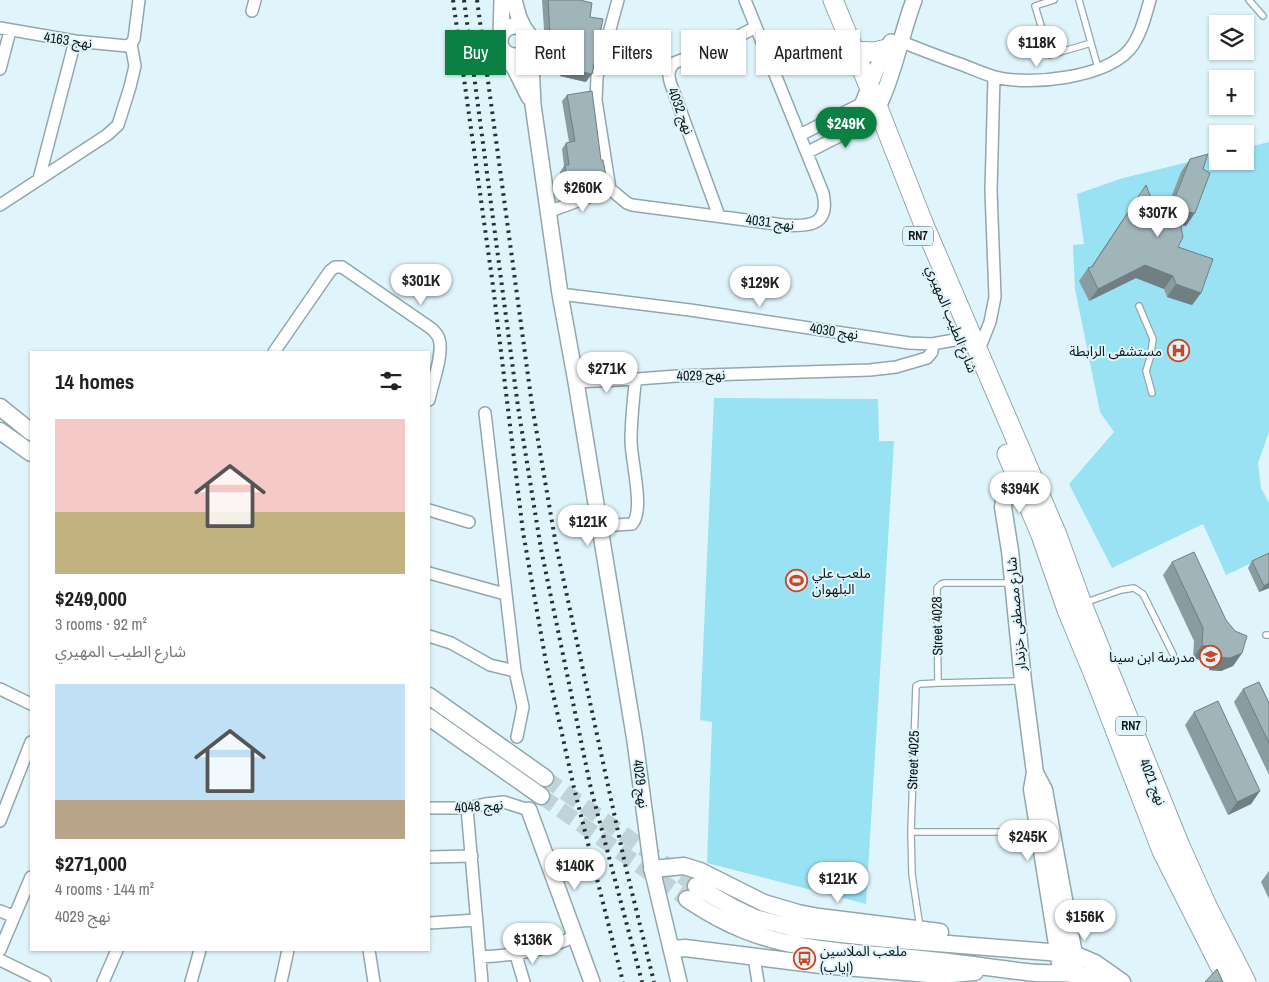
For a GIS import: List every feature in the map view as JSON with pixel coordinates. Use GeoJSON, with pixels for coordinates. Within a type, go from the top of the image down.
{"type":"FeatureCollection","features":[{"type":"Feature","properties":{"kind":"main road","name":"شارع الطيب المهيري"},"geometry":{"type":"LineString","coordinates":[[820,0],[870,104],[924,225],[978,352],[1021,469]]}},
{"type":"Feature","properties":{"kind":"main road","name":"شارع الطيب المهيري"},"geometry":{"type":"LineString","coordinates":[[833,0],[845,30]]}},
{"type":"Feature","properties":{"kind":"main road"},"geometry":{"type":"LineString","coordinates":[[860,51],[874,52],[894,45]]}},
{"type":"Feature","properties":{"kind":"main road","name":"شارع الطيب المهيري"},"geometry":{"type":"LineString","coordinates":[[860,73],[870,104],[960,339],[1021,469]]}},
{"type":"Feature","properties":{"kind":"main road"},"geometry":{"type":"LineString","coordinates":[[0,407],[30,431]]}},
{"type":"Feature","properties":{"kind":"main road"},"geometry":{"type":"LineString","coordinates":[[0,431],[30,452]]}},
{"type":"Feature","properties":{"kind":"main road","name":"شارع مصطفى خزندار"},"geometry":{"type":"LineString","coordinates":[[1021,469],[1007,483],[1003,507],[1014,583],[1023,681],[1035,773],[1044,790],[1069,978]]}},
{"type":"Feature","properties":{"kind":"main road","name":"نهج 4021"},"geometry":{"type":"LineString","coordinates":[[1021,469],[1057,535],[1082,604],[1180,846],[1207,906],[1246,982]]}},
{"type":"Feature","properties":{"kind":"main road","name":"نهج 4021"},"geometry":{"type":"LineString","coordinates":[[1021,469],[1066,610],[1094,675],[1162,851],[1228,982]]}},
{"type":"Feature","properties":{"kind":"main road"},"geometry":{"type":"LineString","coordinates":[[430,697],[545,778]]}},
{"type":"Feature","properties":{"kind":"main road"},"geometry":{"type":"LineString","coordinates":[[430,718],[541,796]]}},
{"type":"Feature","properties":{"kind":"main road"},"geometry":{"type":"LineString","coordinates":[[652,869],[677,866],[692,868],[764,903],[798,913],[921,935],[1029,951],[1066,953],[1095,963],[1122,982]]}},
{"type":"Feature","properties":{"kind":"main road"},"geometry":{"type":"LineString","coordinates":[[921,935],[867,937],[797,929],[755,918],[691,892],[724,921],[745,931],[789,943],[818,949],[1069,978],[1090,976],[1101,982]]}},
{"type":"Feature","properties":{"kind":"main road"},"geometry":{"type":"LineString","coordinates":[[672,949],[684,948],[754,958],[940,976],[1003,969]]}},
{"type":"Feature","properties":{"kind":"street"},"geometry":{"type":"LineString","coordinates":[[0,205],[107,135],[118,125],[135,66],[133,42],[139,0]]}},
{"type":"Feature","properties":{"kind":"street"},"geometry":{"type":"LineString","coordinates":[[501,30],[502,0]]}},
{"type":"Feature","properties":{"kind":"street"},"geometry":{"type":"LineString","coordinates":[[548,212],[610,189],[596,100],[597,77],[618,0]]}},
{"type":"Feature","properties":{"kind":"street","name":"نهج 4031"},"geometry":{"type":"LineString","coordinates":[[610,189],[626,204],[632,206],[784,225],[806,226],[813,223],[824,213],[825,204],[808,152],[745,0]]}},
{"type":"Feature","properties":{"kind":"street"},"geometry":{"type":"LineString","coordinates":[[870,104],[876,70],[894,45],[906,23],[914,0]]}},
{"type":"Feature","properties":{"kind":"street"},"geometry":{"type":"LineString","coordinates":[[894,45],[994,77],[1013,81],[1053,80],[1098,68],[1129,50],[1139,35],[1150,0]]}},
{"type":"Feature","properties":{"kind":"street"},"geometry":{"type":"LineString","coordinates":[[515,2],[525,30]]}},
{"type":"Feature","properties":{"kind":"street"},"geometry":{"type":"LineString","coordinates":[[505,30],[511,26],[516,26],[520,30]]}},
{"type":"Feature","properties":{"kind":"street","name":"نهج 4032"},"geometry":{"type":"LineString","coordinates":[[719,216],[672,90],[668,76],[669,70],[674,63],[756,28]]}},
{"type":"Feature","properties":{"kind":"street"},"geometry":{"type":"LineString","coordinates":[[0,69],[5,29]]}},
{"type":"Feature","properties":{"kind":"street","name":"نهج 4163"},"geometry":{"type":"LineString","coordinates":[[5,29],[122,47],[133,42]]}},
{"type":"Feature","properties":{"kind":"street"},"geometry":{"type":"LineString","coordinates":[[39,179],[74,41]]}},
{"type":"Feature","properties":{"kind":"street"},"geometry":{"type":"LineString","coordinates":[[808,152],[870,104],[893,70],[894,45]]}},
{"type":"Feature","properties":{"kind":"street"},"geometry":{"type":"LineString","coordinates":[[506,55],[516,69],[532,105]]}},
{"type":"Feature","properties":{"kind":"street"},"geometry":{"type":"LineString","coordinates":[[530,75],[532,105]]}},
{"type":"Feature","properties":{"kind":"street"},"geometry":{"type":"LineString","coordinates":[[978,352],[990,322],[995,297],[991,191],[994,77]]}},
{"type":"Feature","properties":{"kind":"street"},"geometry":{"type":"LineString","coordinates":[[800,135],[870,104]]}},
{"type":"Feature","properties":{"kind":"street","name":"نهج 4029"},"geometry":{"type":"LineString","coordinates":[[532,105],[560,294],[635,741],[652,869],[679,982]]}},
{"type":"Feature","properties":{"kind":"street"},"geometry":{"type":"LineString","coordinates":[[275,351],[332,269],[338,266],[432,329],[439,337],[439,358],[430,396]]}},
{"type":"Feature","properties":{"kind":"street","name":"نهج 4030"},"geometry":{"type":"LineString","coordinates":[[560,294],[690,310],[909,343],[932,344],[960,339]]}},
{"type":"Feature","properties":{"kind":"street","name":"نهج 4029"},"geometry":{"type":"LineString","coordinates":[[638,379],[870,370],[896,367],[927,358],[930,356],[932,344]]}},
{"type":"Feature","properties":{"kind":"street"},"geometry":{"type":"LineString","coordinates":[[576,382],[638,379]]}},
{"type":"Feature","properties":{"kind":"street"},"geometry":{"type":"LineString","coordinates":[[600,526],[632,524],[636,516],[636,487],[631,443],[635,384],[638,379]]}},
{"type":"Feature","properties":{"kind":"street"},"geometry":{"type":"LineString","coordinates":[[485,413],[515,672],[523,707],[517,737]]}},
{"type":"Feature","properties":{"kind":"street"},"geometry":{"type":"LineString","coordinates":[[430,510],[469,522]]}},
{"type":"Feature","properties":{"kind":"street"},"geometry":{"type":"LineString","coordinates":[[430,573],[505,594]]}},
{"type":"Feature","properties":{"kind":"street"},"geometry":{"type":"LineString","coordinates":[[430,636],[451,643],[490,665],[515,672]]}},
{"type":"Feature","properties":{"kind":"street"},"geometry":{"type":"LineString","coordinates":[[0,691],[30,704]]}},
{"type":"Feature","properties":{"kind":"street"},"geometry":{"type":"LineString","coordinates":[[0,820],[30,745]]}},
{"type":"Feature","properties":{"kind":"street","name":"نهج 4048"},"geometry":{"type":"LineString","coordinates":[[430,808],[467,808],[504,802],[529,810]]}},
{"type":"Feature","properties":{"kind":"street"},"geometry":{"type":"LineString","coordinates":[[467,808],[482,982]]}},
{"type":"Feature","properties":{"kind":"street"},"geometry":{"type":"LineString","coordinates":[[529,810],[592,982]]}},
{"type":"Feature","properties":{"kind":"street"},"geometry":{"type":"LineString","coordinates":[[430,857],[472,856]]}},
{"type":"Feature","properties":{"kind":"street"},"geometry":{"type":"LineString","coordinates":[[0,950],[30,879]]}},
{"type":"Feature","properties":{"kind":"street"},"geometry":{"type":"LineString","coordinates":[[0,911],[13,916]]}},
{"type":"Feature","properties":{"kind":"street"},"geometry":{"type":"LineString","coordinates":[[430,923],[477,920]]}},
{"type":"Feature","properties":{"kind":"street"},"geometry":{"type":"LineString","coordinates":[[480,957],[516,955],[553,946],[576,936]]}},
{"type":"Feature","properties":{"kind":"street"},"geometry":{"type":"LineString","coordinates":[[103,982],[117,951]]}},
{"type":"Feature","properties":{"kind":"street"},"geometry":{"type":"LineString","coordinates":[[191,982],[200,951]]}},
{"type":"Feature","properties":{"kind":"street"},"geometry":{"type":"LineString","coordinates":[[281,982],[288,951]]}},
{"type":"Feature","properties":{"kind":"street"},"geometry":{"type":"LineString","coordinates":[[369,951],[374,982]]}},
{"type":"Feature","properties":{"kind":"street"},"geometry":{"type":"LineString","coordinates":[[516,955],[524,982]]}},
{"type":"Feature","properties":{"kind":"street"},"geometry":{"type":"LineString","coordinates":[[754,958],[758,982]]}},
{"type":"Feature","properties":{"kind":"street"},"geometry":{"type":"LineString","coordinates":[[0,960],[45,982]]}},
{"type":"Feature","properties":{"kind":"lane"},"geometry":{"type":"LineString","coordinates":[[1054,0],[1035,6],[1050,55],[1091,43]]}},
{"type":"Feature","properties":{"kind":"lane"},"geometry":{"type":"LineString","coordinates":[[1079,0],[1098,68]]}},
{"type":"Feature","properties":{"kind":"lane"},"geometry":{"type":"LineString","coordinates":[[1249,0],[1263,16]]}},
{"type":"Feature","properties":{"kind":"lane"},"geometry":{"type":"LineString","coordinates":[[1139,306],[1153,339],[1146,371],[1152,393]]}},
{"type":"Feature","properties":{"kind":"lane","name":"Street 4028"},"geometry":{"type":"LineString","coordinates":[[938,683],[936,590],[939,585],[944,583],[1014,583]]}},
{"type":"Feature","properties":{"kind":"lane"},"geometry":{"type":"LineString","coordinates":[[1082,604],[1121,590],[1134,588],[1143,594],[1173,654]]}},
{"type":"Feature","properties":{"kind":"lane","name":"Street 4025"},"geometry":{"type":"LineString","coordinates":[[921,935],[912,874],[911,832],[916,686],[938,683],[1023,681]]}},
{"type":"Feature","properties":{"kind":"lane"},"geometry":{"type":"LineString","coordinates":[[911,832],[1008,832]]}},
{"type":"Feature","properties":{"kind":"shaded area","name":"مستشفى الرابطة"},"geometry":{"type":"Polygon","coordinates":[[[1269,142],[1269,432],[1258,463],[1261,488],[1269,503],[1269,555],[1226,575],[1203,524],[1112,568],[1069,484],[1114,432],[1100,412],[1075,289],[1073,245],[1084,244],[1077,194],[1123,178],[1209,157],[1209,170],[1254,170],[1254,146],[1269,142]]]}},
{"type":"Feature","properties":{"kind":"shaded area","name":"ملعب علي البلهوان"},"geometry":{"type":"Polygon","coordinates":[[[714,398],[878,399],[879,441],[894,441],[866,904],[707,863],[712,722],[700,720],[714,398]]]}},
{"type":"Feature","properties":{"kind":"building"},"geometry":{"type":"Polygon","coordinates":[[[548,0],[580,0],[592,3],[590,17],[603,19],[601,30],[594,30],[594,64],[592,74],[584,72],[584,30],[550,30],[548,0]]]}},
{"type":"Feature","properties":{"kind":"building"},"geometry":{"type":"Polygon","coordinates":[[[592,91],[601,160],[603,160],[606,176],[568,192],[565,165],[569,165],[566,143],[575,141],[567,95],[592,91]]]}},
{"type":"Feature","properties":{"kind":"building"},"geometry":{"type":"Polygon","coordinates":[[[1208,154],[1203,169],[1210,173],[1195,213],[1187,212],[1181,227],[1183,237],[1178,247],[1213,259],[1201,293],[1176,284],[1173,276],[1145,265],[1098,289],[1088,268],[1092,267],[1146,185],[1163,229],[1190,159],[1208,154]]]}},
{"type":"Feature","properties":{"kind":"building"},"geometry":{"type":"Polygon","coordinates":[[[1194,552],[1226,620],[1235,631],[1247,636],[1242,653],[1230,658],[1218,657],[1218,650],[1202,645],[1203,628],[1172,562],[1194,552]]]}},
{"type":"Feature","properties":{"kind":"building"},"geometry":{"type":"Polygon","coordinates":[[[1269,553],[1269,583],[1264,586],[1252,561],[1269,553]]]}},
{"type":"Feature","properties":{"kind":"building"},"geometry":{"type":"Polygon","coordinates":[[[1259,682],[1269,703],[1269,743],[1243,689],[1259,682]]]}},
{"type":"Feature","properties":{"kind":"building"},"geometry":{"type":"Polygon","coordinates":[[[1218,701],[1260,791],[1237,802],[1194,712],[1218,701]]]}},
{"type":"Feature","properties":{"kind":"building"},"geometry":{"type":"Polygon","coordinates":[[[1217,969],[1223,982],[1205,982],[1217,969]]]}},
{"type":"Feature","properties":{"kind":"tunnel"},"geometry":{"type":"LineString","coordinates":[[545,778],[696,886]]}},
{"type":"Feature","properties":{"kind":"tunnel"},"geometry":{"type":"LineString","coordinates":[[541,796],[687,899]]}},
{"type":"Feature","properties":{"kind":"railway"},"geometry":{"type":"LineString","coordinates":[[453,0],[493,286],[523,532],[546,662],[574,788],[623,982]]}},
{"type":"Feature","properties":{"kind":"railway"},"geometry":{"type":"LineString","coordinates":[[464,0],[518,407],[541,549],[591,789],[642,982]]}},
{"type":"Feature","properties":{"kind":"railway"},"geometry":{"type":"LineString","coordinates":[[477,0],[532,405],[556,545],[625,864],[654,982]]}},
{"type":"Feature","properties":{"kind":"place","name":"مستشفى الرابطة"},"geometry":{"type":"Point","coordinates":[1178,351]}},
{"type":"Feature","properties":{"kind":"place","name":"ملعب علي البلهوان"},"geometry":{"type":"Point","coordinates":[796,581]}},
{"type":"Feature","properties":{"kind":"place","name":"مدرسة ابن سينا"},"geometry":{"type":"Point","coordinates":[1211,657]}},
{"type":"Feature","properties":{"kind":"place","name":"ملعب الملاسين (إياب)"},"geometry":{"type":"Point","coordinates":[804,959]}}]}
